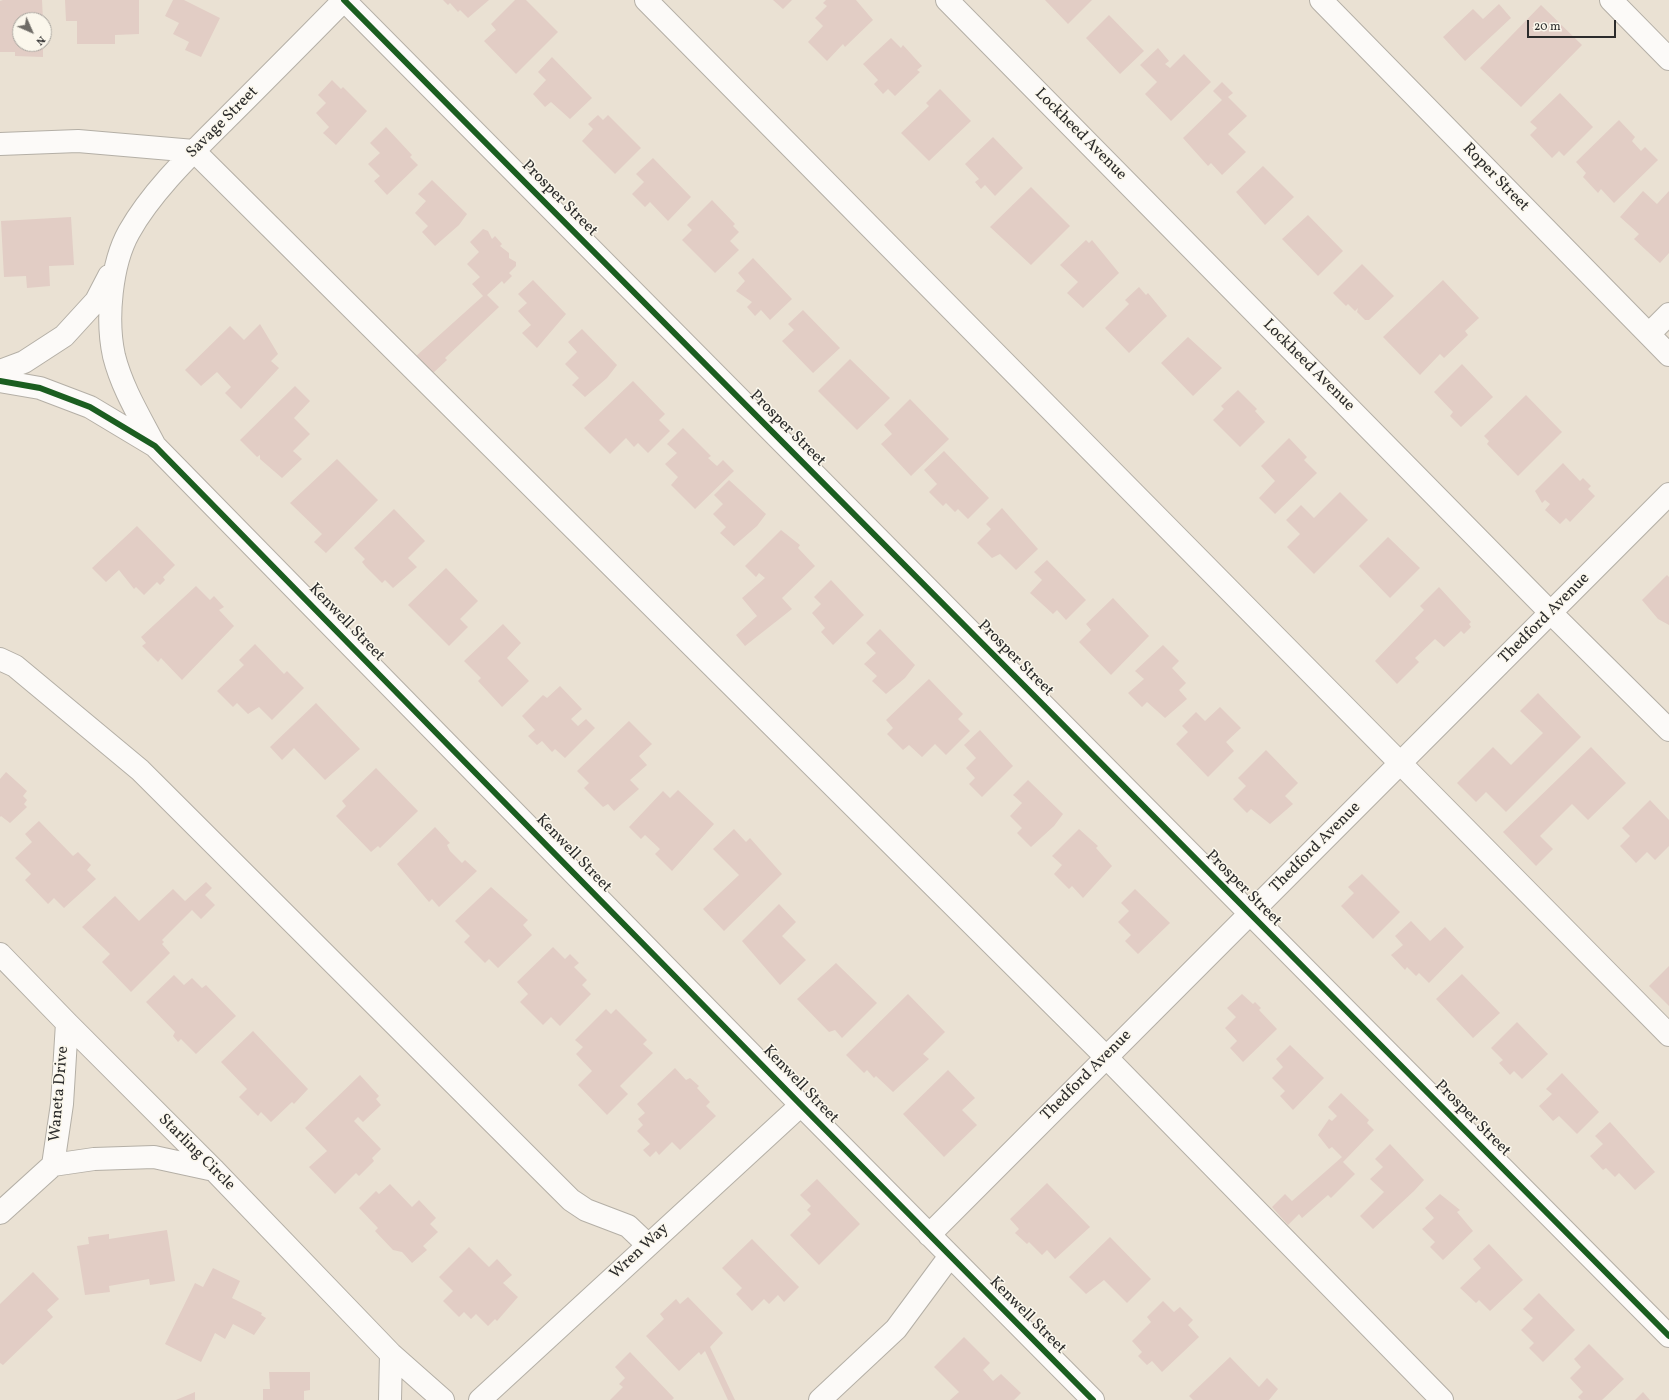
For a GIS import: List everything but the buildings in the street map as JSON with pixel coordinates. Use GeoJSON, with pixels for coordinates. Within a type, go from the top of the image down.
{"type":"FeatureCollection","features":[{"type":"Feature","properties":{"kind":"street","name":"Savage Street"},"geometry":{"type":"LineString","coordinates":[[0,370],[24,362],[64,336],[96,300],[118,259],[129,232],[159,189],[194,151],[344,0]]}},
{"type":"Feature","properties":{"kind":"street","name":"Prosper Street"},"geometry":{"type":"LineString","coordinates":[[344,0],[1669,1336]]}},
{"type":"Feature","properties":{"kind":"street"},"geometry":{"type":"LineString","coordinates":[[646,0],[1669,1035]]}},
{"type":"Feature","properties":{"kind":"street","name":"Lockheed Avenue"},"geometry":{"type":"LineString","coordinates":[[947,0],[1551,613],[1669,730]]}},
{"type":"Feature","properties":{"kind":"street","name":"Roper Street"},"geometry":{"type":"LineString","coordinates":[[1321,0],[1669,355]]}},
{"type":"Feature","properties":{"kind":"street"},"geometry":{"type":"LineString","coordinates":[[1612,0],[1669,59]]}},
{"type":"Feature","properties":{"kind":"street"},"geometry":{"type":"LineString","coordinates":[[0,144],[78,141],[194,151],[1106,1057],[1442,1400]]}},
{"type":"Feature","properties":{"kind":"street","name":"Savage Street"},"geometry":{"type":"LineString","coordinates":[[118,259],[109,306],[114,355],[125,388],[155,446]]}},
{"type":"Feature","properties":{"kind":"street"},"geometry":{"type":"LineString","coordinates":[[1649,334],[1669,314]]}},
{"type":"Feature","properties":{"kind":"street","name":"Kenwell Street"},"geometry":{"type":"LineString","coordinates":[[0,381],[40,388],[90,407],[155,446],[801,1105],[1093,1400]]}},
{"type":"Feature","properties":{"kind":"street","name":"Thedford Avenue"},"geometry":{"type":"LineString","coordinates":[[929,1235],[1669,494]]}},
{"type":"Feature","properties":{"kind":"street"},"geometry":{"type":"LineString","coordinates":[[0,659],[15,666],[140,770],[572,1200],[586,1210],[628,1226],[648,1245]]}},
{"type":"Feature","properties":{"kind":"street","name":"Starling Circle"},"geometry":{"type":"LineString","coordinates":[[0,954],[66,1023],[214,1170],[391,1354],[443,1400]]}},
{"type":"Feature","properties":{"kind":"street","name":"Waneta Drive"},"geometry":{"type":"LineString","coordinates":[[53,1165],[62,1104],[66,1023]]}},
{"type":"Feature","properties":{"kind":"street","name":"Wren Way"},"geometry":{"type":"LineString","coordinates":[[480,1400],[801,1105]]}},
{"type":"Feature","properties":{"kind":"street","name":"Waneta Drive"},"geometry":{"type":"LineString","coordinates":[[0,1213],[53,1165],[94,1159],[154,1157],[214,1170]]}},
{"type":"Feature","properties":{"kind":"street"},"geometry":{"type":"LineString","coordinates":[[820,1400],[896,1329],[950,1256]]}},
{"type":"Feature","properties":{"kind":"street"},"geometry":{"type":"LineString","coordinates":[[390,1400],[391,1354]]}},
{"type":"Feature","properties":{"kind":"cycle path"},"geometry":{"type":"LineString","coordinates":[[344,0],[1669,1336]]}},
{"type":"Feature","properties":{"kind":"cycle path"},"geometry":{"type":"LineString","coordinates":[[0,381],[40,388],[90,407],[155,446],[801,1105],[1093,1400]]}}]}
